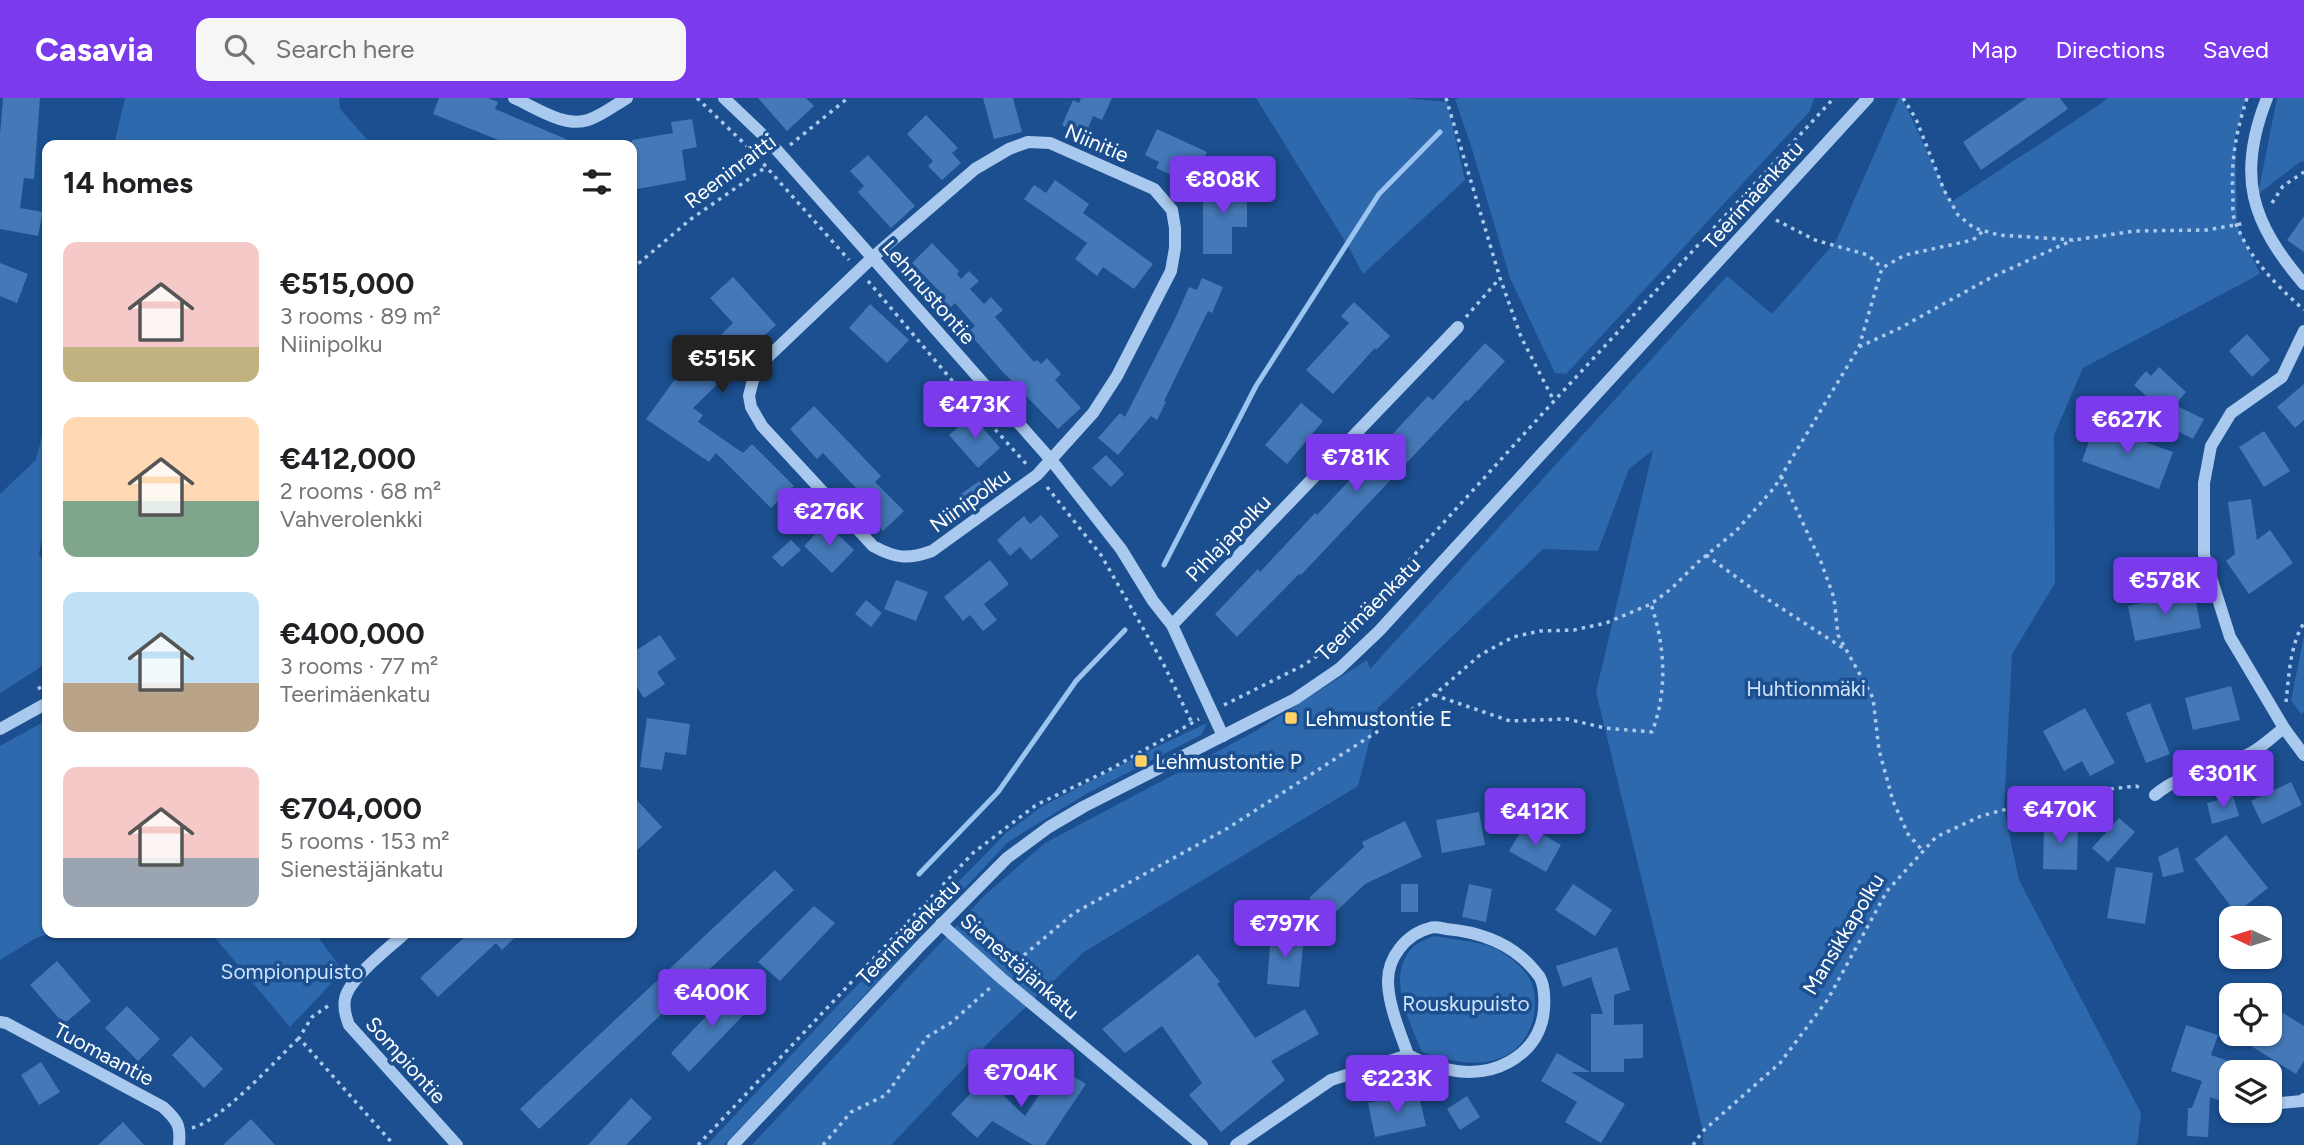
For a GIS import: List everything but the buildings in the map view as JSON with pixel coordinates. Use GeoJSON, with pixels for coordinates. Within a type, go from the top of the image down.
{"type":"FeatureCollection","features":[{"type":"Feature","properties":{"kind":"street"},"geometry":{"type":"LineString","coordinates":[[514,98],[566,121],[580,122],[590,120],[627,98]]}},
{"type":"Feature","properties":{"kind":"street","name":"Lehmustontie"},"geometry":{"type":"LineString","coordinates":[[724,98],[767,139],[873,257],[1052,461],[1121,549],[1153,601],[1172,625],[1223,736]]}},
{"type":"Feature","properties":{"kind":"street","name":"Teerimäenkatu"},"geometry":{"type":"LineString","coordinates":[[733,1145],[941,924],[1007,858],[1049,827],[1083,807],[1223,736],[1306,691],[1339,669],[1379,631],[1868,98]]}},
{"type":"Feature","properties":{"kind":"street"},"geometry":{"type":"LineString","coordinates":[[2267,98],[2251,147],[2250,175],[2255,201],[2268,237],[2304,284]]}},
{"type":"Feature","properties":{"kind":"street","name":"Niinitie"},"geometry":{"type":"LineString","coordinates":[[873,257],[975,169],[1009,149],[1028,142],[1050,143],[1141,183],[1165,200],[1172,210],[1175,228],[1171,271],[1108,391],[1052,461]]}},
{"type":"Feature","properties":{"kind":"street","name":"Niinipolku"},"geometry":{"type":"LineString","coordinates":[[873,257],[768,357],[753,380],[749,396],[751,407],[762,426],[873,546],[901,557],[932,551],[1037,475],[1052,461]]}},
{"type":"Feature","properties":{"kind":"street","name":"Pihlajapolku"},"geometry":{"type":"LineString","coordinates":[[1172,625],[1458,327]]}},
{"type":"Feature","properties":{"kind":"street"},"geometry":{"type":"LineString","coordinates":[[2304,331],[2282,377],[2231,413],[2211,446],[2204,483],[2204,555],[2230,637],[2284,728],[2304,755]]}},
{"type":"Feature","properties":{"kind":"street"},"geometry":{"type":"LineString","coordinates":[[0,729],[42,706]]}},
{"type":"Feature","properties":{"kind":"street"},"geometry":{"type":"LineString","coordinates":[[2155,795],[2169,783],[2251,753],[2284,728]]}},
{"type":"Feature","properties":{"kind":"street","name":"Sienestäjänkatu"},"geometry":{"type":"LineString","coordinates":[[941,924],[1001,978],[1202,1145]]}},
{"type":"Feature","properties":{"kind":"street"},"geometry":{"type":"LineString","coordinates":[[1236,1145],[1331,1080],[1408,1055],[1430,1066],[1471,1073],[1499,1068],[1523,1054],[1540,1029],[1544,1010],[1542,980],[1526,960],[1501,943],[1469,931],[1431,927],[1404,941],[1390,963],[1388,982],[1392,1006],[1408,1055]]}},
{"type":"Feature","properties":{"kind":"street"},"geometry":{"type":"LineString","coordinates":[[347,992],[365,970],[400,938]]}},
{"type":"Feature","properties":{"kind":"street","name":"Sompiontie"},"geometry":{"type":"LineString","coordinates":[[347,992],[345,1014],[348,1025],[457,1145]]}},
{"type":"Feature","properties":{"kind":"street","name":"Tuomaantie"},"geometry":{"type":"LineString","coordinates":[[0,1022],[163,1107],[177,1121],[179,1131]]}},
{"type":"Feature","properties":{"kind":"street"},"geometry":{"type":"LineString","coordinates":[[2282,1103],[2304,1099]]}},
{"type":"Feature","properties":{"kind":"street"},"geometry":{"type":"LineString","coordinates":[[178,1145],[179,1131]]}},
{"type":"Feature","properties":{"kind":"path"},"geometry":{"type":"LineString","coordinates":[[697,98],[766,167],[859,271],[966,397],[1037,475],[1101,555],[1157,652],[1192,723]]}},
{"type":"Feature","properties":{"kind":"path","name":"Reeninraitti"},"geometry":{"type":"LineString","coordinates":[[637,265],[691,219],[766,167],[848,98]]}},
{"type":"Feature","properties":{"kind":"path"},"geometry":{"type":"LineString","coordinates":[[1446,98],[1500,278],[1521,337],[1554,401]]}},
{"type":"Feature","properties":{"kind":"path"},"geometry":{"type":"LineString","coordinates":[[698,1145],[973,853],[1036,805],[1107,771],[1212,712],[1304,665],[1325,650],[1834,98]]}},
{"type":"Feature","properties":{"kind":"path"},"geometry":{"type":"LineString","coordinates":[[1903,98],[1916,119],[1944,190],[1958,215],[1974,228],[2021,237],[2074,240],[2134,230],[2207,230],[2237,226]]}},
{"type":"Feature","properties":{"kind":"path"},"geometry":{"type":"LineString","coordinates":[[1763,213],[1815,240],[1868,255],[1882,268]]}},
{"type":"Feature","properties":{"kind":"path"},"geometry":{"type":"LineString","coordinates":[[823,1145],[851,1112],[886,1095],[927,1037],[952,1021],[1001,978],[1018,959],[1074,913],[1228,828],[1434,695],[1480,655],[1513,637],[1540,631],[1574,630],[1606,623],[1651,604],[1671,589],[1736,531],[1774,488],[1859,347],[1882,268],[1905,255],[1973,240],[1983,231]]}},
{"type":"Feature","properties":{"kind":"path"},"geometry":{"type":"LineString","coordinates":[[1859,347],[1900,328],[1992,277],[2074,240]]}},
{"type":"Feature","properties":{"kind":"path"},"geometry":{"type":"LineString","coordinates":[[1458,327],[1500,278]]}},
{"type":"Feature","properties":{"kind":"path"},"geometry":{"type":"LineString","coordinates":[[1781,476],[1821,562],[1834,598],[1838,635],[1873,698],[1879,750],[1893,801],[1908,834],[1923,851]]}},
{"type":"Feature","properties":{"kind":"path"},"geometry":{"type":"LineString","coordinates":[[1706,555],[1780,608],[1846,650]]}},
{"type":"Feature","properties":{"kind":"path"},"geometry":{"type":"LineString","coordinates":[[1434,695],[1510,721],[1567,719],[1605,728],[1652,732],[1661,709],[1663,672],[1659,628],[1651,604]]}},
{"type":"Feature","properties":{"kind":"path"},"geometry":{"type":"LineString","coordinates":[[2284,728],[2289,669],[2299,630],[2304,622]]}},
{"type":"Feature","properties":{"kind":"path","name":"Mansikkapolku"},"geometry":{"type":"LineString","coordinates":[[1693,1145],[1703,1131],[1780,1063],[1828,999],[1887,891],[1936,837],[1981,816],[2060,795],[2136,786],[2155,795]]}},
{"type":"Feature","properties":{"kind":"path"},"geometry":{"type":"LineString","coordinates":[[179,1131],[206,1124],[253,1084],[299,1038],[312,1017],[347,992]]}},
{"type":"Feature","properties":{"kind":"path"},"geometry":{"type":"LineString","coordinates":[[299,1038],[394,1145]]}},
{"type":"Feature","properties":{"kind":"green space"},"geometry":{"type":"Polygon","coordinates":[[[125,98],[339,98],[340,109],[368,140],[115,140],[125,98]]]}},
{"type":"Feature","properties":{"kind":"green space"},"geometry":{"type":"Polygon","coordinates":[[[1256,98],[1405,98],[1447,102],[1465,180],[1363,274],[1256,98]]]}},
{"type":"Feature","properties":{"kind":"green space"},"geometry":{"type":"Polygon","coordinates":[[[1814,98],[1810,111],[1566,374],[1555,373],[1510,278],[1455,99],[1814,98]]]}},
{"type":"Feature","properties":{"kind":"green space","name":"Huhtionmäki"},"geometry":{"type":"Polygon","coordinates":[[[1899,98],[1902,98],[1951,202],[2107,98],[2246,98],[2235,138],[2237,225],[2260,274],[2083,368],[2054,435],[2055,583],[2012,654],[2004,810],[2019,880],[2141,1113],[2137,1145],[1703,1145],[1703,1131],[1596,692],[1653,450],[1629,469],[1598,551],[1543,549],[1378,708],[1358,786],[1084,952],[993,1038],[891,1145],[752,1145],[985,895],[1045,843],[1254,732],[1367,660],[1370,669],[1727,276],[1772,314],[1836,241],[1899,98]]]}},
{"type":"Feature","properties":{"kind":"green space"},"geometry":{"type":"Polygon","coordinates":[[[2277,98],[2304,98],[2304,161],[2258,194],[2277,98]]]}},
{"type":"Feature","properties":{"kind":"green space"},"geometry":{"type":"Polygon","coordinates":[[[42,435],[42,539],[39,554],[42,559],[42,666],[0,693],[0,494],[36,460],[42,435]]]}},
{"type":"Feature","properties":{"kind":"green space"},"geometry":{"type":"Polygon","coordinates":[[[2304,636],[2304,712],[2301,714],[2291,700],[2304,636]]]}},
{"type":"Feature","properties":{"kind":"green space"},"geometry":{"type":"Polygon","coordinates":[[[42,723],[42,936],[0,960],[0,746],[42,723]]]}},
{"type":"Feature","properties":{"kind":"green space"},"geometry":{"type":"Polygon","coordinates":[[[1207,723],[1201,735],[1086,794],[1008,842],[724,1145],[707,1145],[837,1006],[1007,832],[1041,807],[1207,723]]]}},
{"type":"Feature","properties":{"kind":"green space","name":"Rouskupuisto"},"geometry":{"type":"Polygon","coordinates":[[[1434,936],[1492,947],[1511,958],[1527,975],[1535,999],[1532,1023],[1521,1044],[1512,1052],[1490,1061],[1472,1063],[1422,1052],[1403,1000],[1400,974],[1411,949],[1434,936]]]}},
{"type":"Feature","properties":{"kind":"green space","name":"Sompionpuisto"},"geometry":{"type":"Polygon","coordinates":[[[215,938],[319,938],[343,971],[290,1027],[215,938]]]}},
{"type":"Feature","properties":{"kind":"waterway"},"geometry":{"type":"LineString","coordinates":[[1164,565],[1256,386],[1379,194],[1440,132]]}},
{"type":"Feature","properties":{"kind":"waterway"},"geometry":{"type":"LineString","coordinates":[[919,874],[998,792],[1076,681],[1125,630]]}},
{"type":"Feature","properties":{"kind":"place","name":"Lehmustontie E"},"geometry":{"type":"Point","coordinates":[1291,718]}},
{"type":"Feature","properties":{"kind":"place","name":"Lehmustontie P"},"geometry":{"type":"Point","coordinates":[1141,761]}}]}
